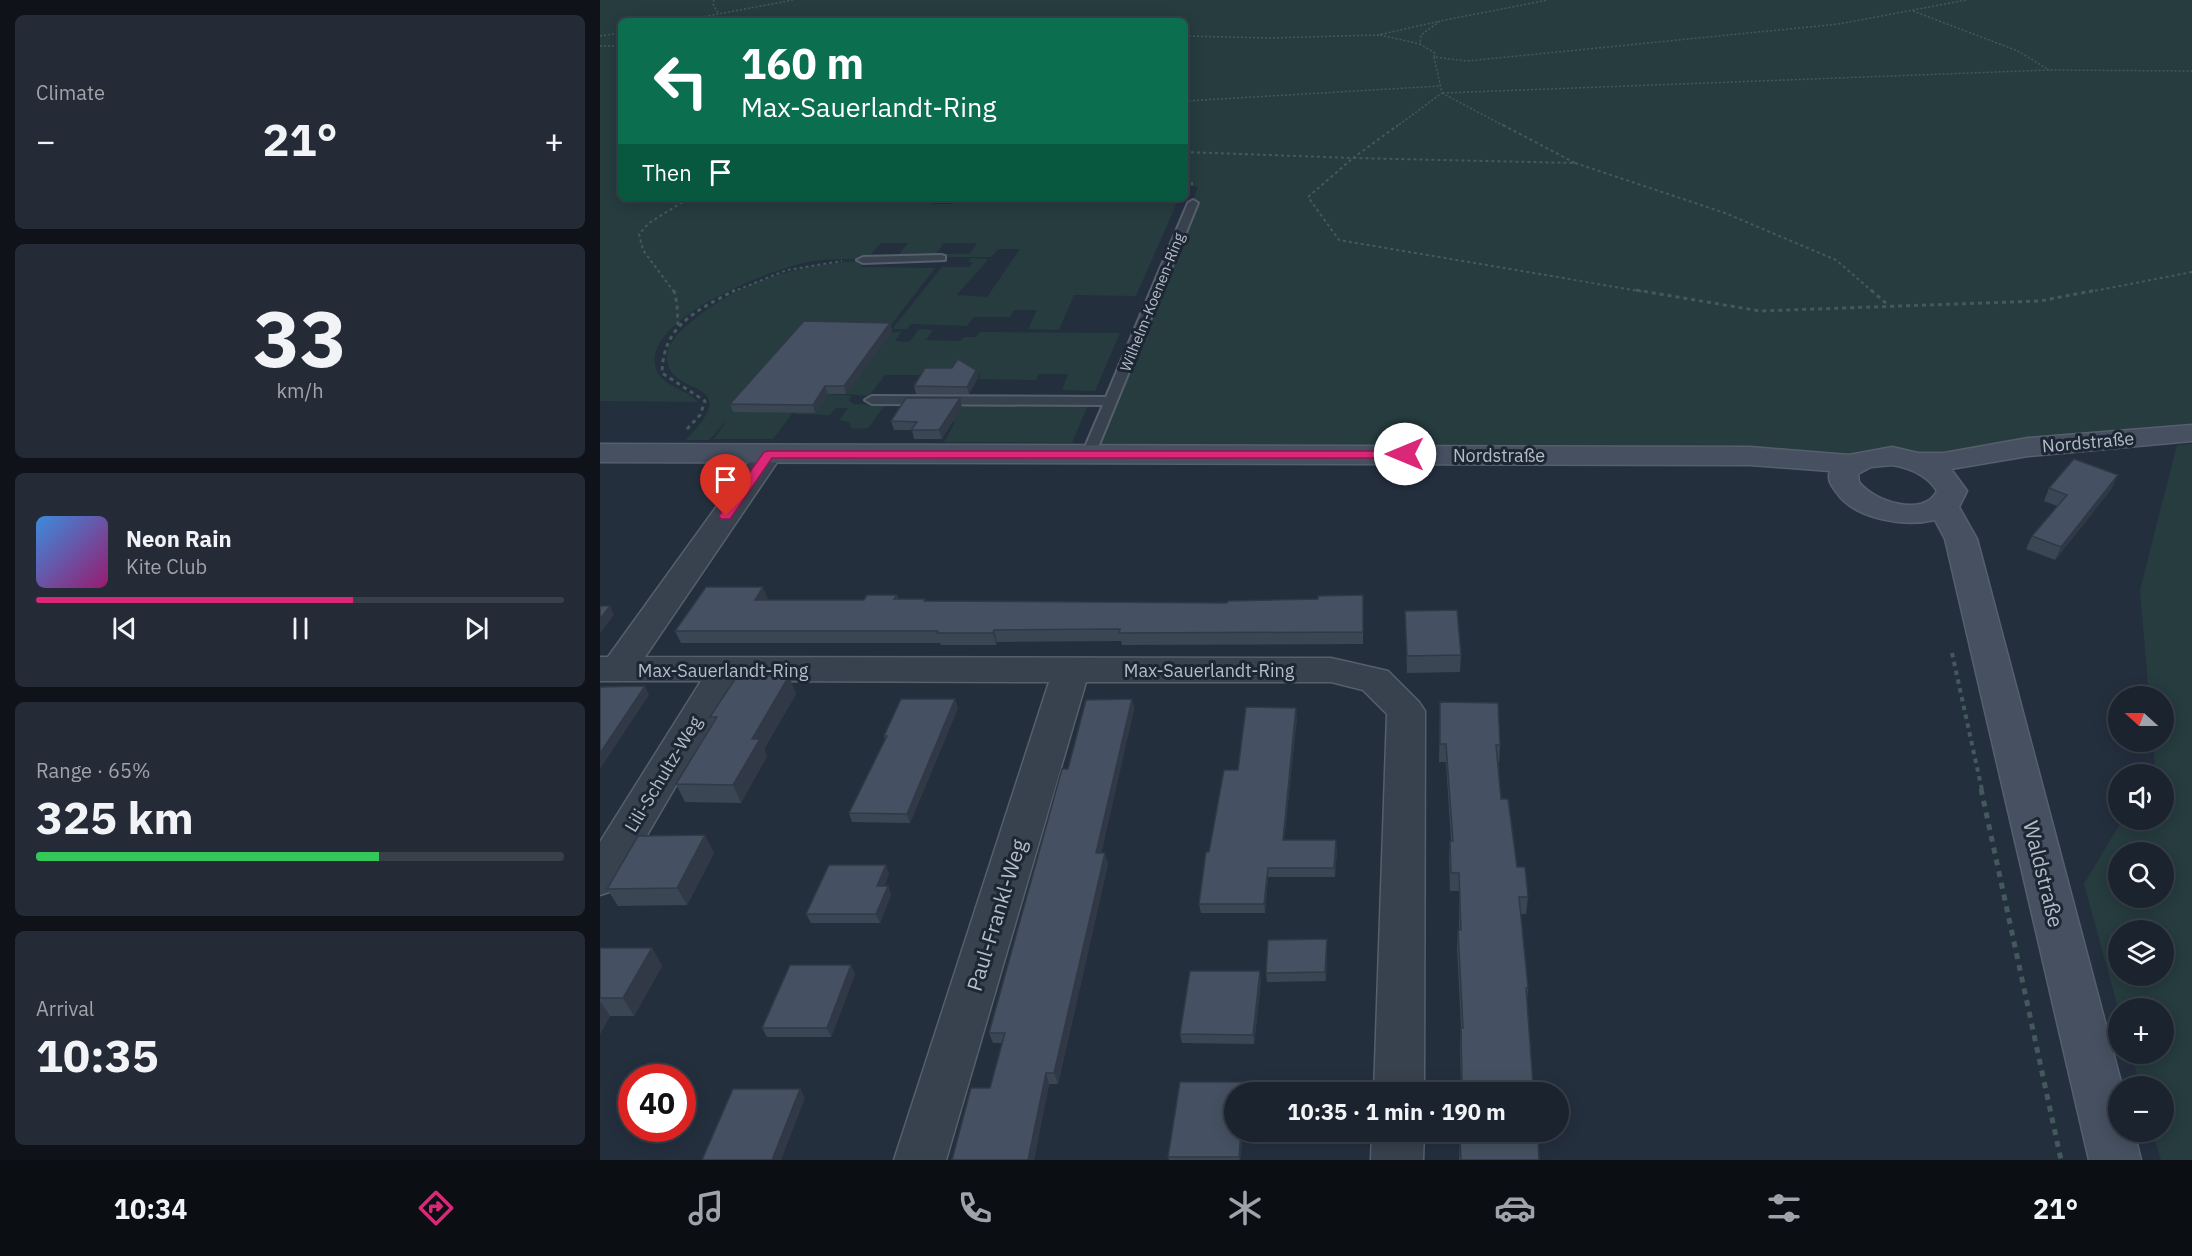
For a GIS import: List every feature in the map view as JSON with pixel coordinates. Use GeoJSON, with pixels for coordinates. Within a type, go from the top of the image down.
{"type":"FeatureCollection","features":[{"type":"Feature","properties":{"kind":"main road","name":"Nordstraße"},"geometry":{"type":"LineString","coordinates":[[1985,455],[1924,513],[1911,514],[1876,507],[1851,492],[1848,473],[1858,460],[1880,456],[1918,462],[1944,462],[2028,447],[2192,433]]}},
{"type":"Feature","properties":{"kind":"main road","name":"Nordstraße"},"geometry":{"type":"LineString","coordinates":[[600,453],[1750,456],[1808,470],[1848,473]]}},
{"type":"Feature","properties":{"kind":"main road","name":"Nordstraße"},"geometry":{"type":"LineString","coordinates":[[1918,462],[1930,468],[1946,494]]}},
{"type":"Feature","properties":{"kind":"main road","name":"Waldstraße"},"geometry":{"type":"LineString","coordinates":[[1946,494],[1961,539],[2115,1160]]}},
{"type":"Feature","properties":{"kind":"main road","name":"Waldstraße"},"geometry":{"type":"LineString","coordinates":[[1911,514],[1940,542],[1973,589]]}},
{"type":"Feature","properties":{"kind":"street","name":"Max-Sauerlandt-Ring"},"geometry":{"type":"LineString","coordinates":[[609,669],[768,455]]}},
{"type":"Feature","properties":{"kind":"street","name":"Max-Sauerlandt-Ring"},"geometry":{"type":"LineString","coordinates":[[609,669],[1332,670],[1375,680],[1406,711],[1399,1082]]}},
{"type":"Feature","properties":{"kind":"street","name":"Lili-Schultz-Weg"},"geometry":{"type":"LineString","coordinates":[[600,878],[726,670]]}},
{"type":"Feature","properties":{"kind":"street","name":"Paul-Frankl-Weg"},"geometry":{"type":"LineString","coordinates":[[920,1160],[1071,670]]}},
{"type":"Feature","properties":{"kind":"street"},"geometry":{"type":"LineString","coordinates":[[1397,1160],[1398,1142]]}},
{"type":"Feature","properties":{"kind":"lane","name":"Wilhelm-Koenen-Ring"},"geometry":{"type":"LineString","coordinates":[[1089,454],[1192,203]]}},
{"type":"Feature","properties":{"kind":"lane"},"geometry":{"type":"LineString","coordinates":[[862,260],[941,258]]}},
{"type":"Feature","properties":{"kind":"lane"},"geometry":{"type":"LineString","coordinates":[[872,400],[1112,401]]}},
{"type":"Feature","properties":{"kind":"path"},"geometry":{"type":"LineString","coordinates":[[714,0],[713,4],[718,13]]}},
{"type":"Feature","properties":{"kind":"path"},"geometry":{"type":"LineString","coordinates":[[695,18],[793,0]]}},
{"type":"Feature","properties":{"kind":"path"},"geometry":{"type":"LineString","coordinates":[[1188,36],[1270,38],[1378,35],[1548,0]]}},
{"type":"Feature","properties":{"kind":"path"},"geometry":{"type":"LineString","coordinates":[[1434,57],[1467,61],[1773,31],[1902,14],[1939,3],[1966,0]]}},
{"type":"Feature","properties":{"kind":"path"},"geometry":{"type":"LineString","coordinates":[[1913,11],[2018,51],[2049,70]]}},
{"type":"Feature","properties":{"kind":"path"},"geometry":{"type":"LineString","coordinates":[[1420,44],[1421,35],[1440,21]]}},
{"type":"Feature","properties":{"kind":"path"},"geometry":{"type":"LineString","coordinates":[[600,36],[618,33]]}},
{"type":"Feature","properties":{"kind":"path"},"geometry":{"type":"LineString","coordinates":[[1378,35],[1420,44],[1435,52],[1434,57],[1442,93],[1575,163],[1725,213],[1836,260],[1888,305]]}},
{"type":"Feature","properties":{"kind":"path"},"geometry":{"type":"LineString","coordinates":[[600,46],[618,46]]}},
{"type":"Feature","properties":{"kind":"path"},"geometry":{"type":"LineString","coordinates":[[2192,71],[2049,70],[1442,93],[1353,158],[1308,197],[1339,240],[1760,311],[2040,301],[2192,272]]}},
{"type":"Feature","properties":{"kind":"path"},"geometry":{"type":"LineString","coordinates":[[1188,101],[1440,86]]}},
{"type":"Feature","properties":{"kind":"path"},"geometry":{"type":"LineString","coordinates":[[1188,152],[1575,163]]}},
{"type":"Feature","properties":{"kind":"path"},"geometry":{"type":"LineString","coordinates":[[678,326],[674,291],[644,254],[639,242],[639,234],[648,225],[685,201]]}},
{"type":"Feature","properties":{"kind":"path"},"geometry":{"type":"LineString","coordinates":[[664,454],[700,414],[705,401],[662,373],[662,352],[678,326],[715,301],[772,273],[829,261],[862,260]]}},
{"type":"Feature","properties":{"kind":"path"},"geometry":{"type":"LineString","coordinates":[[1951,646],[2061,1160]]}},
{"type":"Feature","properties":{"kind":"green space"},"geometry":{"type":"Polygon","coordinates":[[[600,0],[2192,0],[2192,429],[1939,455],[1089,454],[1198,187],[1188,186],[1188,18],[618,18],[618,201],[932,201],[931,204],[952,204],[954,201],[1178,201],[1136,296],[1074,295],[1059,330],[1028,329],[1037,310],[1014,310],[1010,317],[974,317],[967,326],[911,324],[907,329],[892,329],[942,267],[970,267],[973,262],[968,262],[971,258],[988,259],[957,295],[987,297],[1020,249],[998,249],[991,257],[897,257],[908,243],[881,243],[860,267],[935,268],[888,329],[842,347],[773,439],[714,439],[727,420],[709,440],[686,440],[703,420],[709,406],[707,397],[700,390],[679,379],[671,371],[667,358],[669,347],[679,332],[711,307],[751,285],[794,270],[864,259],[813,261],[795,265],[743,284],[689,314],[669,331],[657,350],[656,369],[659,375],[663,380],[698,402],[600,401],[600,0]],[[944,243],[936,254],[970,254],[977,243],[944,243]]]}},
{"type":"Feature","properties":{"kind":"green space"},"geometry":{"type":"Polygon","coordinates":[[[919,329],[933,330],[926,340],[960,341],[964,337],[976,337],[980,332],[1120,333],[1095,391],[1062,390],[1068,374],[1039,374],[1036,380],[979,379],[980,375],[885,375],[869,396],[846,394],[883,334],[902,331],[895,341],[909,342],[919,329]]]}},
{"type":"Feature","properties":{"kind":"green space"},"geometry":{"type":"Polygon","coordinates":[[[808,394],[847,395],[851,396],[849,400],[853,404],[885,405],[868,428],[852,429],[849,422],[839,420],[848,408],[836,408],[830,415],[794,414],[808,394]]]}},
{"type":"Feature","properties":{"kind":"green space"},"geometry":{"type":"Polygon","coordinates":[[[938,404],[1088,405],[1072,443],[944,442],[955,422],[930,421],[938,404]]]}},
{"type":"Feature","properties":{"kind":"green space"},"geometry":{"type":"Polygon","coordinates":[[[2192,444],[2192,1160],[2161,1160],[2155,1142],[2174,1142],[2174,1076],[2137,1076],[2134,1064],[2174,1064],[2174,998],[2115,998],[2112,986],[2174,986],[2174,920],[2108,920],[2108,972],[2084,884],[2108,844],[2108,908],[2174,908],[2174,842],[2109,842],[2116,830],[2174,830],[2174,764],[2155,764],[2154,752],[2174,752],[2174,686],[2148,686],[2140,590],[2177,445],[2192,444]]]}},
{"type":"Feature","properties":{"kind":"building"},"geometry":{"type":"Polygon","coordinates":[[[804,321],[890,323],[844,386],[825,386],[813,405],[730,404],[804,321]]]}},
{"type":"Feature","properties":{"kind":"building"},"geometry":{"type":"Polygon","coordinates":[[[958,359],[976,370],[967,387],[914,386],[925,368],[952,368],[958,359]]]}},
{"type":"Feature","properties":{"kind":"building"},"geometry":{"type":"Polygon","coordinates":[[[906,398],[960,398],[939,430],[911,430],[917,422],[891,421],[906,398]]]}},
{"type":"Feature","properties":{"kind":"building"},"geometry":{"type":"Polygon","coordinates":[[[2074,459],[2118,475],[2061,547],[2032,536],[2067,495],[2049,488],[2074,459]]]}},
{"type":"Feature","properties":{"kind":"building"},"geometry":{"type":"Polygon","coordinates":[[[706,587],[763,587],[755,600],[864,600],[867,595],[897,595],[894,599],[925,599],[924,601],[1227,603],[1228,601],[1318,599],[1318,596],[1363,595],[1363,632],[1119,633],[1120,629],[994,630],[993,633],[675,631],[706,587]]]}},
{"type":"Feature","properties":{"kind":"building"},"geometry":{"type":"Polygon","coordinates":[[[600,606],[610,606],[600,619],[600,606]]]}},
{"type":"Feature","properties":{"kind":"building"},"geometry":{"type":"Polygon","coordinates":[[[1457,610],[1461,655],[1407,656],[1405,611],[1457,610]]]}},
{"type":"Feature","properties":{"kind":"building"},"geometry":{"type":"Polygon","coordinates":[[[737,676],[789,676],[752,739],[760,739],[733,785],[676,784],[717,717],[710,717],[737,676]]]}},
{"type":"Feature","properties":{"kind":"building"},"geometry":{"type":"Polygon","coordinates":[[[645,686],[600,753],[600,687],[645,686]]]}},
{"type":"Feature","properties":{"kind":"building"},"geometry":{"type":"Polygon","coordinates":[[[901,699],[955,699],[907,814],[849,813],[887,736],[884,736],[901,699]]]}},
{"type":"Feature","properties":{"kind":"building"},"geometry":{"type":"Polygon","coordinates":[[[1132,699],[1096,853],[1105,853],[1054,1073],[1046,1073],[1028,1160],[952,1160],[971,1088],[990,1088],[1005,1033],[989,1033],[1062,769],[1068,769],[1086,700],[1132,699]]]}},
{"type":"Feature","properties":{"kind":"building"},"geometry":{"type":"Polygon","coordinates":[[[1440,702],[1498,703],[1500,745],[1496,745],[1501,799],[1508,799],[1517,867],[1525,867],[1528,897],[1519,897],[1528,988],[1526,988],[1533,1082],[1462,1082],[1461,1028],[1463,1028],[1458,930],[1461,930],[1459,873],[1451,873],[1450,841],[1453,841],[1446,744],[1440,744],[1440,702]]]}},
{"type":"Feature","properties":{"kind":"building"},"geometry":{"type":"Polygon","coordinates":[[[1246,707],[1296,708],[1283,840],[1336,840],[1334,868],[1268,868],[1264,904],[1199,904],[1206,852],[1209,852],[1224,770],[1238,770],[1246,707]]]}},
{"type":"Feature","properties":{"kind":"building"},"geometry":{"type":"Polygon","coordinates":[[[705,835],[677,888],[607,889],[638,836],[705,835]]]}},
{"type":"Feature","properties":{"kind":"building"},"geometry":{"type":"Polygon","coordinates":[[[829,865],[886,865],[877,886],[888,886],[876,914],[806,914],[829,865]]]}},
{"type":"Feature","properties":{"kind":"building"},"geometry":{"type":"Polygon","coordinates":[[[1327,939],[1325,972],[1266,973],[1268,940],[1327,939]]]}},
{"type":"Feature","properties":{"kind":"building"},"geometry":{"type":"Polygon","coordinates":[[[600,948],[652,948],[623,998],[600,998],[600,948]]]}},
{"type":"Feature","properties":{"kind":"building"},"geometry":{"type":"Polygon","coordinates":[[[790,965],[851,965],[827,1028],[762,1028],[790,965]]]}},
{"type":"Feature","properties":{"kind":"building"},"geometry":{"type":"Polygon","coordinates":[[[1190,971],[1260,971],[1253,1035],[1180,1034],[1190,971]]]}},
{"type":"Feature","properties":{"kind":"building"},"geometry":{"type":"Polygon","coordinates":[[[1180,1082],[1224,1082],[1224,1142],[1240,1142],[1239,1157],[1168,1157],[1180,1082]]]}},
{"type":"Feature","properties":{"kind":"building"},"geometry":{"type":"Polygon","coordinates":[[[733,1089],[800,1089],[772,1160],[702,1160],[733,1089]]]}},
{"type":"Feature","properties":{"kind":"building"},"geometry":{"type":"Polygon","coordinates":[[[1460,1142],[1538,1142],[1539,1160],[1461,1160],[1460,1142]]]}},
{"type":"Feature","properties":{"kind":"route"},"geometry":{"type":"LineString","coordinates":[[726,516],[768,455],[1405,454]]}}]}
